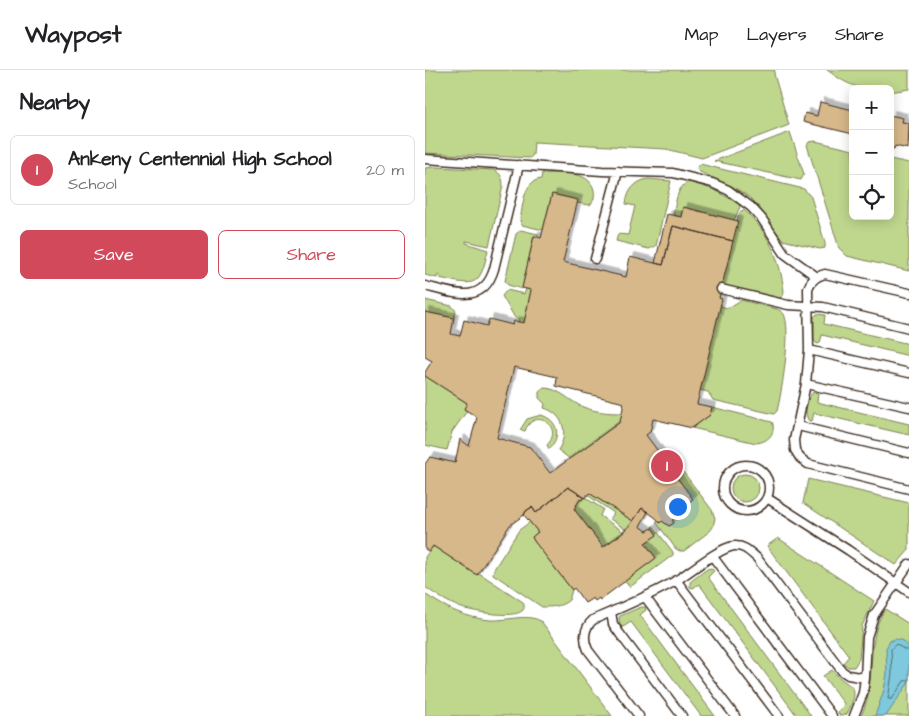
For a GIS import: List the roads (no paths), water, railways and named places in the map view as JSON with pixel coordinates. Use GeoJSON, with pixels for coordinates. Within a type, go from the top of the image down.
{"type":"FeatureCollection","features":[{"type":"Feature","properties":{"kind":"lane"},"geometry":{"type":"LineString","coordinates":[[425,159],[676,173],[712,183],[728,190],[746,203],[763,219],[785,254],[817,277]]}},
{"type":"Feature","properties":{"kind":"lane"},"geometry":{"type":"LineString","coordinates":[[425,286],[456,294],[470,294],[481,289],[489,281],[494,268],[519,164]]}},
{"type":"Feature","properties":{"kind":"lane"},"geometry":{"type":"LineString","coordinates":[[595,259],[617,171]]}},
{"type":"Feature","properties":{"kind":"lane"},"geometry":{"type":"LineString","coordinates":[[909,293],[825,274],[817,277],[809,285],[809,350],[806,384],[794,440],[795,450],[800,458],[808,464],[909,489]]}},
{"type":"Feature","properties":{"kind":"lane"},"geometry":{"type":"LineString","coordinates":[[721,289],[788,305],[841,311],[909,328]]}},
{"type":"Feature","properties":{"kind":"lane"},"geometry":{"type":"LineString","coordinates":[[809,350],[909,374]]}},
{"type":"Feature","properties":{"kind":"lane"},"geometry":{"type":"LineString","coordinates":[[806,384],[909,407]]}},
{"type":"Feature","properties":{"kind":"lane"},"geometry":{"type":"LineString","coordinates":[[798,426],[909,453]]}},
{"type":"Feature","properties":{"kind":"lane"},"geometry":{"type":"LineString","coordinates":[[739,466],[754,467],[765,476],[768,484],[767,498],[756,509],[741,511],[734,508],[725,497],[724,482],[727,476],[739,466]]}},
{"type":"Feature","properties":{"kind":"lane"},"geometry":{"type":"LineString","coordinates":[[767,498],[909,592]]}},
{"type":"Feature","properties":{"kind":"lane"},"geometry":{"type":"LineString","coordinates":[[639,716],[588,650],[585,642],[585,633],[588,624],[645,597],[735,546],[740,546],[749,551],[769,574],[842,671],[848,675],[865,678]]}},
{"type":"Feature","properties":{"kind":"lane"},"geometry":{"type":"LineString","coordinates":[[713,557],[832,716]]}},
{"type":"Feature","properties":{"kind":"lane"},"geometry":{"type":"LineString","coordinates":[[854,716],[863,693],[867,637],[875,615],[909,564]]}},
{"type":"Feature","properties":{"kind":"lane"},"geometry":{"type":"LineString","coordinates":[[676,580],[779,716]]}},
{"type":"Feature","properties":{"kind":"lane"},"geometry":{"type":"LineString","coordinates":[[645,597],[735,716]]}},
{"type":"Feature","properties":{"kind":"lane"},"geometry":{"type":"LineString","coordinates":[[611,612],[613,624],[682,716]]}},
{"type":"Feature","properties":{"kind":"water"},"geometry":{"type":"Polygon","coordinates":[[[895,639],[901,640],[909,647],[909,682],[886,716],[875,716],[884,690],[887,674],[886,648],[890,641],[895,639]]]}},
{"type":"Feature","properties":{"kind":"place","name":"Ankeny Centennial High School"},"geometry":{"type":"Point","coordinates":[667,466]}}]}
